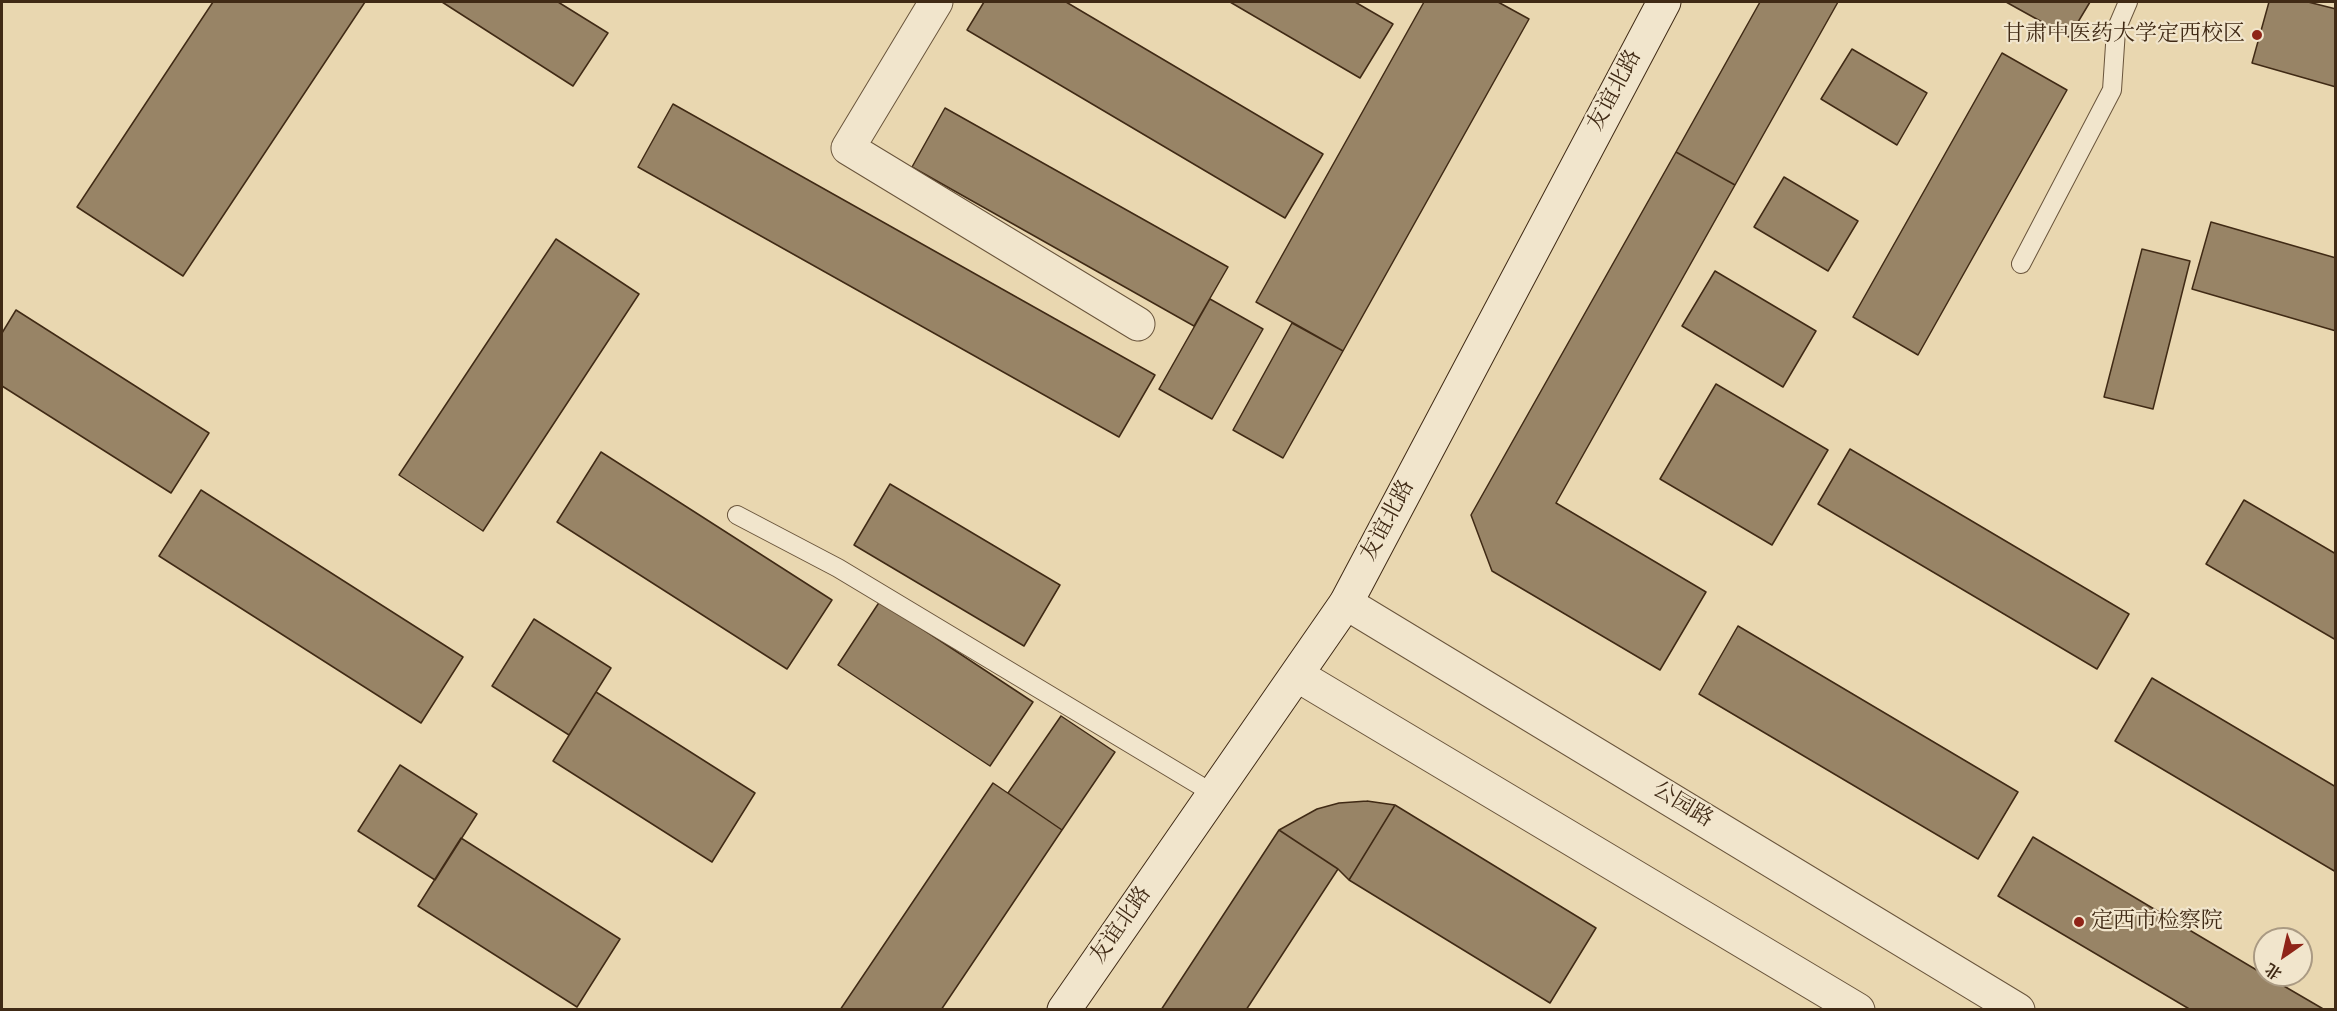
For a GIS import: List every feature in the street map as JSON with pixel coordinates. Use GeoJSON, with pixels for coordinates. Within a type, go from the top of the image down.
{"type":"FeatureCollection","features":[{"type":"Feature","properties":{"kind":"street"},"geometry":{"type":"LineString","coordinates":[[936,2],[848,148],[1138,324]]}},
{"type":"Feature","properties":{"kind":"street","name":"友谊北路"},"geometry":{"type":"LineString","coordinates":[[1064,1010],[1346,603],[1664,2]]}},
{"type":"Feature","properties":{"kind":"street","name":"公园路"},"geometry":{"type":"LineString","coordinates":[[1346,603],[2018,1010]]}},
{"type":"Feature","properties":{"kind":"street"},"geometry":{"type":"LineString","coordinates":[[1297,675],[1858,1010]]}},
{"type":"Feature","properties":{"kind":"lane"},"geometry":{"type":"LineString","coordinates":[[2021,264],[2112,90],[2116,30],[2128,2]]}},
{"type":"Feature","properties":{"kind":"lane"},"geometry":{"type":"LineString","coordinates":[[737,515],[838,568],[1214,794]]}},
{"type":"Feature","properties":{"kind":"building"},"geometry":{"type":"Polygon","coordinates":[[[213,2],[365,2],[183,276],[77,207],[213,2]]]}},
{"type":"Feature","properties":{"kind":"building"},"geometry":{"type":"Polygon","coordinates":[[[442,2],[558,2],[608,33],[573,86],[442,2]]]}},
{"type":"Feature","properties":{"kind":"building"},"geometry":{"type":"Polygon","coordinates":[[[984,2],[1066,2],[1323,154],[1285,218],[967,30],[984,2]]]}},
{"type":"Feature","properties":{"kind":"building"},"geometry":{"type":"Polygon","coordinates":[[[1230,2],[1355,2],[1393,24],[1360,78],[1230,2]]]}},
{"type":"Feature","properties":{"kind":"building"},"geometry":{"type":"Polygon","coordinates":[[[1424,2],[1498,2],[1529,19],[1343,351],[1256,302],[1424,2]]]}},
{"type":"Feature","properties":{"kind":"building"},"geometry":{"type":"Polygon","coordinates":[[[1760,2],[1838,2],[1735,185],[1676,152],[1760,2]]]}},
{"type":"Feature","properties":{"kind":"building"},"geometry":{"type":"Polygon","coordinates":[[[2006,2],[2090,2],[2069,37],[2006,2]]]}},
{"type":"Feature","properties":{"kind":"building"},"geometry":{"type":"Polygon","coordinates":[[[2269,2],[2308,2],[2336,9],[2336,87],[2252,63],[2269,2]]]}},
{"type":"Feature","properties":{"kind":"building"},"geometry":{"type":"Polygon","coordinates":[[[1852,49],[1927,93],[1897,145],[1821,99],[1852,49]]]}},
{"type":"Feature","properties":{"kind":"building"},"geometry":{"type":"Polygon","coordinates":[[[2002,53],[2067,90],[1918,355],[1853,317],[2002,53]]]}},
{"type":"Feature","properties":{"kind":"building"},"geometry":{"type":"Polygon","coordinates":[[[673,104],[1155,375],[1119,437],[638,167],[673,104]]]}},
{"type":"Feature","properties":{"kind":"building"},"geometry":{"type":"Polygon","coordinates":[[[945,108],[1228,267],[1194,326],[912,167],[945,108]]]}},
{"type":"Feature","properties":{"kind":"building"},"geometry":{"type":"Polygon","coordinates":[[[1676,152],[1735,185],[1556,503],[1706,592],[1660,670],[1492,571],[1471,515],[1676,152]]]}},
{"type":"Feature","properties":{"kind":"building"},"geometry":{"type":"Polygon","coordinates":[[[1784,177],[1858,221],[1828,271],[1754,227],[1784,177]]]}},
{"type":"Feature","properties":{"kind":"building"},"geometry":{"type":"Polygon","coordinates":[[[2211,222],[2336,258],[2336,331],[2192,289],[2211,222]]]}},
{"type":"Feature","properties":{"kind":"building"},"geometry":{"type":"Polygon","coordinates":[[[556,239],[639,294],[483,531],[399,475],[556,239]]]}},
{"type":"Feature","properties":{"kind":"building"},"geometry":{"type":"Polygon","coordinates":[[[2142,249],[2190,261],[2153,409],[2104,397],[2142,249]]]}},
{"type":"Feature","properties":{"kind":"building"},"geometry":{"type":"Polygon","coordinates":[[[1715,271],[1816,331],[1783,387],[1682,326],[1715,271]]]}},
{"type":"Feature","properties":{"kind":"building"},"geometry":{"type":"Polygon","coordinates":[[[1210,299],[1263,329],[1212,419],[1159,389],[1210,299]]]}},
{"type":"Feature","properties":{"kind":"building"},"geometry":{"type":"Polygon","coordinates":[[[16,310],[209,433],[171,493],[2,386],[2,333],[16,310]]]}},
{"type":"Feature","properties":{"kind":"building"},"geometry":{"type":"Polygon","coordinates":[[[1292,323],[1343,351],[1283,458],[1233,430],[1292,323]]]}},
{"type":"Feature","properties":{"kind":"building"},"geometry":{"type":"Polygon","coordinates":[[[1716,384],[1828,450],[1772,545],[1660,479],[1716,384]]]}},
{"type":"Feature","properties":{"kind":"building"},"geometry":{"type":"Polygon","coordinates":[[[1850,449],[2129,614],[2097,669],[1818,504],[1850,449]]]}},
{"type":"Feature","properties":{"kind":"building"},"geometry":{"type":"Polygon","coordinates":[[[601,452],[832,600],[787,669],[557,522],[601,452]]]}},
{"type":"Feature","properties":{"kind":"building"},"geometry":{"type":"Polygon","coordinates":[[[890,484],[1060,585],[1024,646],[854,545],[890,484]]]}},
{"type":"Feature","properties":{"kind":"building"},"geometry":{"type":"Polygon","coordinates":[[[201,490],[463,657],[421,723],[159,556],[201,490]]]}},
{"type":"Feature","properties":{"kind":"building"},"geometry":{"type":"Polygon","coordinates":[[[2244,500],[2336,554],[2336,640],[2206,564],[2244,500]]]}},
{"type":"Feature","properties":{"kind":"building"},"geometry":{"type":"Polygon","coordinates":[[[880,601],[1033,702],[990,766],[838,665],[880,601]]]}},
{"type":"Feature","properties":{"kind":"building"},"geometry":{"type":"Polygon","coordinates":[[[534,619],[611,668],[569,735],[492,686],[534,619]]]}},
{"type":"Feature","properties":{"kind":"building"},"geometry":{"type":"Polygon","coordinates":[[[1738,626],[2018,792],[1978,859],[1699,694],[1738,626]]]}},
{"type":"Feature","properties":{"kind":"building"},"geometry":{"type":"Polygon","coordinates":[[[2152,678],[2336,787],[2336,872],[2115,741],[2152,678]]]}},
{"type":"Feature","properties":{"kind":"building"},"geometry":{"type":"Polygon","coordinates":[[[596,692],[755,793],[712,862],[553,761],[596,692]]]}},
{"type":"Feature","properties":{"kind":"building"},"geometry":{"type":"Polygon","coordinates":[[[1061,716],[1115,752],[1062,830],[1008,793],[1061,716]]]}},
{"type":"Feature","properties":{"kind":"building"},"geometry":{"type":"Polygon","coordinates":[[[400,765],[477,814],[435,880],[358,831],[400,765]]]}},
{"type":"Feature","properties":{"kind":"building"},"geometry":{"type":"Polygon","coordinates":[[[993,783],[1062,830],[941,1010],[840,1010],[993,783]]]}},
{"type":"Feature","properties":{"kind":"building"},"geometry":{"type":"Polygon","coordinates":[[[1367,801],[1395,805],[1349,880],[1338,869],[1279,830],[1317,809],[1339,803],[1367,801]]]}},
{"type":"Feature","properties":{"kind":"building"},"geometry":{"type":"Polygon","coordinates":[[[1395,805],[1596,928],[1550,1003],[1349,880],[1395,805]]]}},
{"type":"Feature","properties":{"kind":"building"},"geometry":{"type":"Polygon","coordinates":[[[1279,830],[1338,869],[1246,1010],[1161,1010],[1279,830]]]}},
{"type":"Feature","properties":{"kind":"building"},"geometry":{"type":"Polygon","coordinates":[[[2033,837],[2253,968],[2253,987],[2286,987],[2325,1010],[2191,1010],[1998,896],[2033,837]]]}},
{"type":"Feature","properties":{"kind":"building"},"geometry":{"type":"Polygon","coordinates":[[[461,838],[620,939],[577,1007],[418,906],[461,838]]]}},
{"type":"Feature","properties":{"kind":"place","name":"甘肃中医药大学定西校区"},"geometry":{"type":"Point","coordinates":[2257,35]}},
{"type":"Feature","properties":{"kind":"place","name":"定西市检察院"},"geometry":{"type":"Point","coordinates":[2079,922]}}]}
